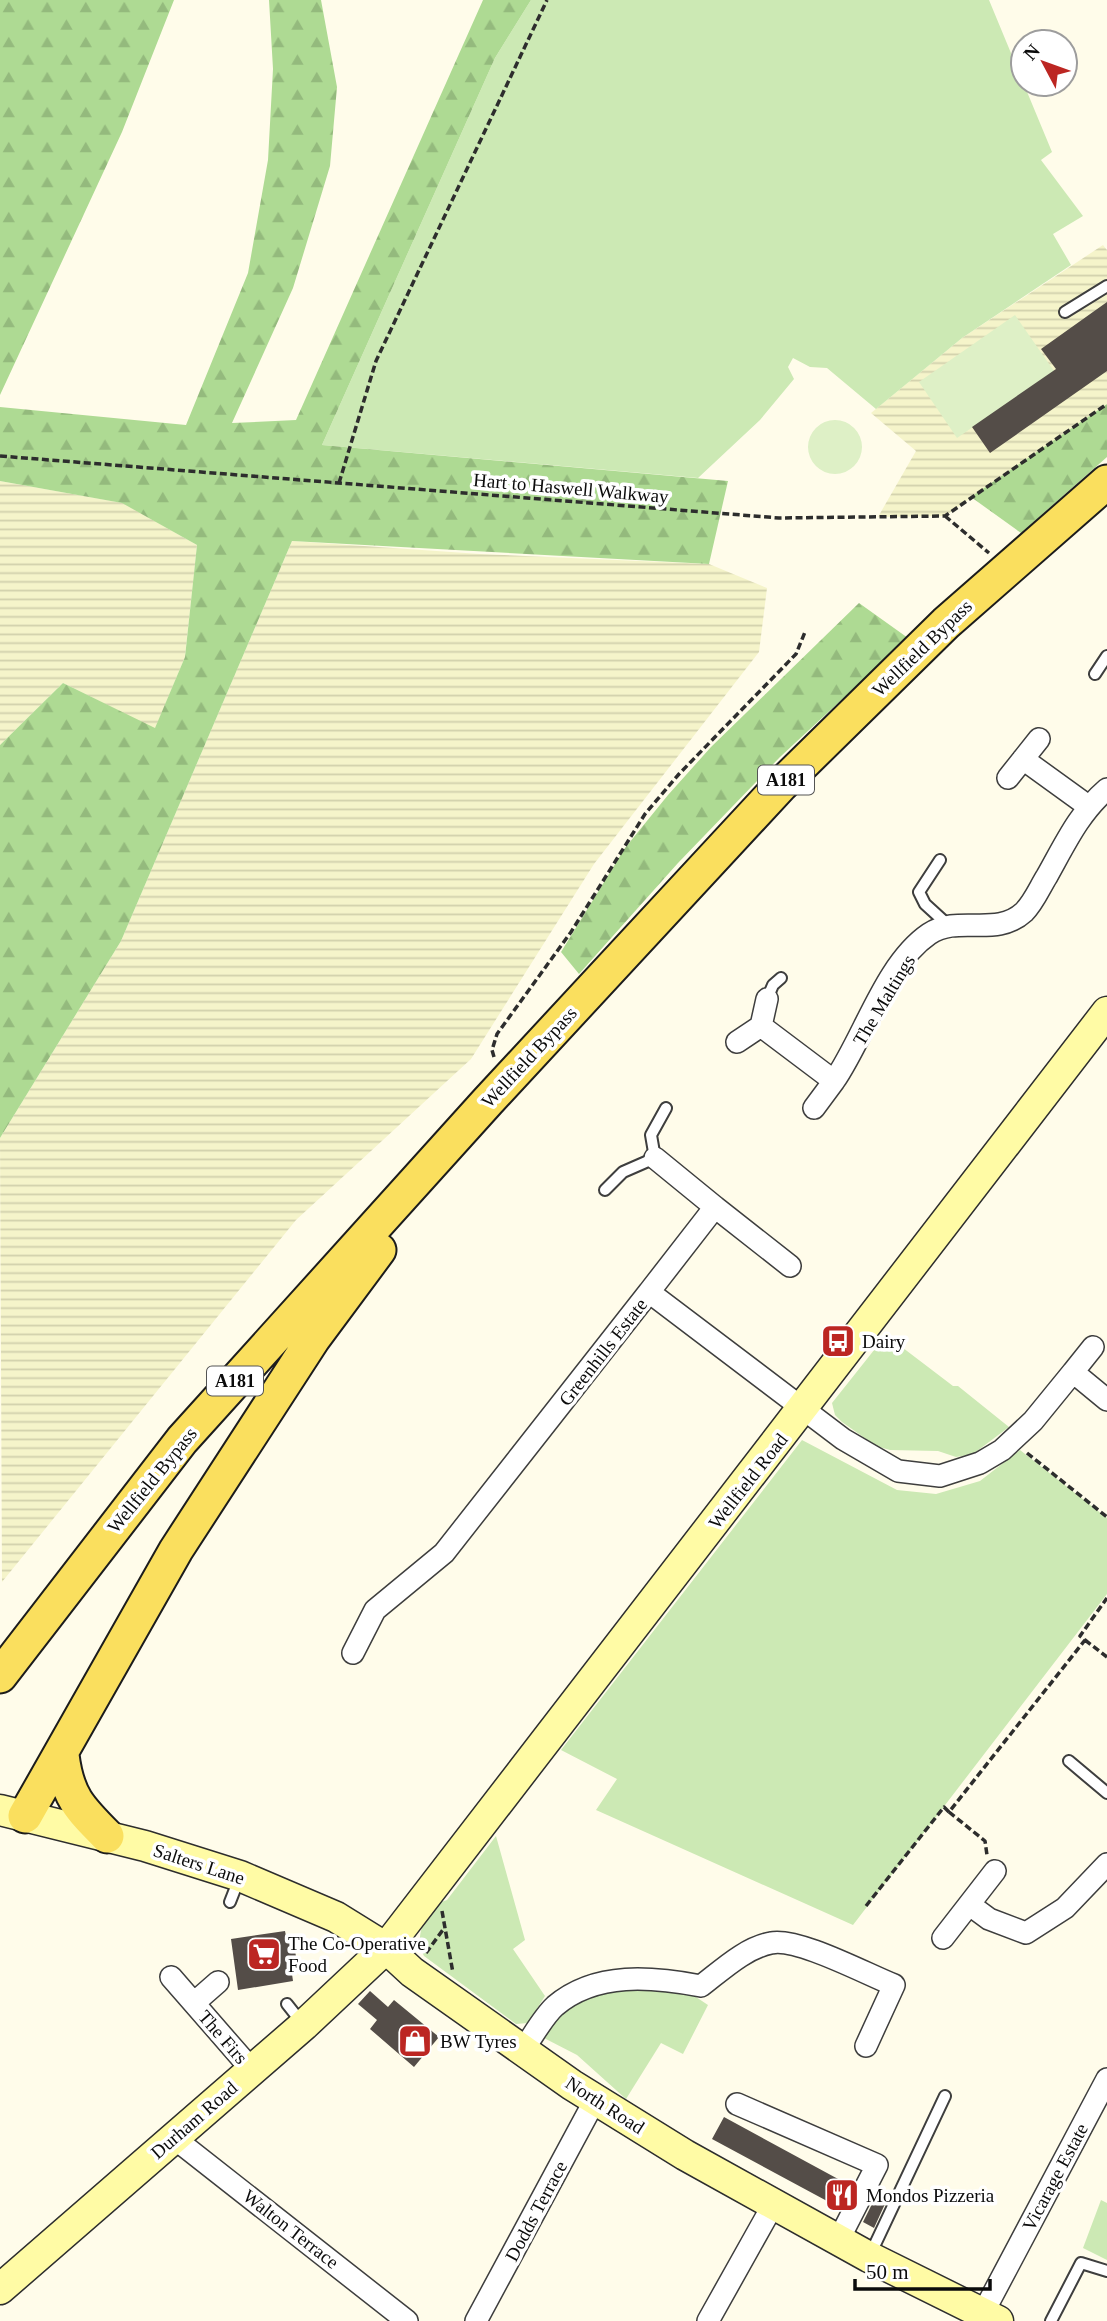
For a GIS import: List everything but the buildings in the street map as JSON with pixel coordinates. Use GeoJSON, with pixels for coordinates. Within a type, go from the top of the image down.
{"type":"FeatureCollection","features":[{"type":"Feature","properties":{"kind":"main road","name":"Wellfield Bypass"},"geometry":{"type":"LineString","coordinates":[[0,1676],[181,1440],[498,1090],[781,785],[946,623],[1107,482]]}},
{"type":"Feature","properties":{"kind":"main road"},"geometry":{"type":"LineString","coordinates":[[13,1813],[62,1755],[176,1550],[305,1351],[498,1090]]}},
{"type":"Feature","properties":{"kind":"main road"},"geometry":{"type":"LineString","coordinates":[[62,1755],[65,1780],[77,1806],[107,1836]]}},
{"type":"Feature","properties":{"kind":"street"},"geometry":{"type":"LineString","coordinates":[[1008,778],[1039,739]]}},
{"type":"Feature","properties":{"kind":"street"},"geometry":{"type":"LineString","coordinates":[[1023,759],[1088,806]]}},
{"type":"Feature","properties":{"kind":"street"},"geometry":{"type":"LineString","coordinates":[[948,926],[1000,925],[1026,911],[1088,806],[1107,789]]}},
{"type":"Feature","properties":{"kind":"street","name":"The Maltings"},"geometry":{"type":"LineString","coordinates":[[814,1108],[849,1059],[897,970],[929,935],[948,926]]}},
{"type":"Feature","properties":{"kind":"street"},"geometry":{"type":"LineString","coordinates":[[737,1042],[761,1026],[767,999]]}},
{"type":"Feature","properties":{"kind":"street","name":"Wellfield Road"},"geometry":{"type":"LineString","coordinates":[[386,1948],[804,1409],[1107,1012]]}},
{"type":"Feature","properties":{"kind":"street"},"geometry":{"type":"LineString","coordinates":[[761,1026],[834,1081]]}},
{"type":"Feature","properties":{"kind":"street"},"geometry":{"type":"LineString","coordinates":[[655,1158],[790,1266]]}},
{"type":"Feature","properties":{"kind":"street"},"geometry":{"type":"LineString","coordinates":[[649,1292],[715,1206]]}},
{"type":"Feature","properties":{"kind":"street","name":"Greenhills Estate"},"geometry":{"type":"LineString","coordinates":[[353,1653],[375,1610],[444,1553],[649,1292],[869,1457],[898,1471],[940,1476],[980,1463],[1012,1441],[1033,1421],[1093,1348]]}},
{"type":"Feature","properties":{"kind":"street"},"geometry":{"type":"LineString","coordinates":[[1073,1372],[1107,1400]]}},
{"type":"Feature","properties":{"kind":"street","name":"Salters Lane"},"geometry":{"type":"LineString","coordinates":[[13,1813],[107,1836],[235,1889],[336,1917],[386,1948]]}},
{"type":"Feature","properties":{"kind":"street"},"geometry":{"type":"LineString","coordinates":[[970,1905],[989,1919],[1026,1933],[1065,1908],[1107,1864]]}},
{"type":"Feature","properties":{"kind":"street"},"geometry":{"type":"LineString","coordinates":[[943,1938],[995,1871]]}},
{"type":"Feature","properties":{"kind":"street"},"geometry":{"type":"LineString","coordinates":[[523,2050],[554,2007],[577,1993],[625,1978],[645,1977],[701,1986],[752,1950],[771,1943],[790,1942],[894,1985],[866,2046]]}},
{"type":"Feature","properties":{"kind":"street","name":"North Road"},"geometry":{"type":"LineString","coordinates":[[386,1948],[412,1972],[595,2100],[838,2241],[991,2317]]}},
{"type":"Feature","properties":{"kind":"street","name":"Durham Road"},"geometry":{"type":"LineString","coordinates":[[0,2289],[252,2070],[296,2015],[386,1948]]}},
{"type":"Feature","properties":{"kind":"street","name":"The Firs"},"geometry":{"type":"LineString","coordinates":[[171,1977],[252,2070]]}},
{"type":"Feature","properties":{"kind":"street","name":"The Firs"},"geometry":{"type":"LineString","coordinates":[[194,2003],[218,1982]]}},
{"type":"Feature","properties":{"kind":"street","name":"Vicarage Estate"},"geometry":{"type":"LineString","coordinates":[[991,2317],[1106,2084]]}},
{"type":"Feature","properties":{"kind":"street","name":"Dodds Terrace"},"geometry":{"type":"LineString","coordinates":[[476,2321],[595,2100]]}},
{"type":"Feature","properties":{"kind":"street"},"geometry":{"type":"LineString","coordinates":[[737,2104],[877,2165],[838,2241]]}},
{"type":"Feature","properties":{"kind":"street","name":"Walton Terrace"},"geometry":{"type":"LineString","coordinates":[[174,2138],[407,2321]]}},
{"type":"Feature","properties":{"kind":"street"},"geometry":{"type":"LineString","coordinates":[[708,2321],[773,2205]]}},
{"type":"Feature","properties":{"kind":"lane"},"geometry":{"type":"LineString","coordinates":[[1065,312],[1107,286]]}},
{"type":"Feature","properties":{"kind":"lane"},"geometry":{"type":"LineString","coordinates":[[1095,674],[1107,656]]}},
{"type":"Feature","properties":{"kind":"lane"},"geometry":{"type":"LineString","coordinates":[[940,860],[919,892],[925,904],[948,926]]}},
{"type":"Feature","properties":{"kind":"lane"},"geometry":{"type":"LineString","coordinates":[[767,999],[773,985],[781,978]]}},
{"type":"Feature","properties":{"kind":"lane"},"geometry":{"type":"LineString","coordinates":[[606,1190],[622,1172],[655,1158],[650,1135],[666,1108]]}},
{"type":"Feature","properties":{"kind":"lane"},"geometry":{"type":"LineString","coordinates":[[1069,1761],[1107,1793]]}},
{"type":"Feature","properties":{"kind":"lane"},"geometry":{"type":"LineString","coordinates":[[869,2257],[945,2096]]}},
{"type":"Feature","properties":{"kind":"lane"},"geometry":{"type":"LineString","coordinates":[[1051,2321],[1080,2263],[1107,2271]]}},
{"type":"Feature","properties":{"kind":"path"},"geometry":{"type":"LineString","coordinates":[[339,483],[376,361],[547,0]]}},
{"type":"Feature","properties":{"kind":"path"},"geometry":{"type":"LineString","coordinates":[[1007,569],[945,516],[1107,404]]}},
{"type":"Feature","properties":{"kind":"path","name":"Hart to Haswell Walkway"},"geometry":{"type":"LineString","coordinates":[[0,456],[766,517],[945,516]]}},
{"type":"Feature","properties":{"kind":"path"},"geometry":{"type":"LineString","coordinates":[[498,1090],[492,1050],[497,1034],[571,932],[622,845],[679,774],[796,654],[805,632]]}},
{"type":"Feature","properties":{"kind":"path"},"geometry":{"type":"LineString","coordinates":[[1012,1441],[1107,1517]]}},
{"type":"Feature","properties":{"kind":"path"},"geometry":{"type":"LineString","coordinates":[[1107,1598],[1080,1636],[1107,1657]]}},
{"type":"Feature","properties":{"kind":"path"},"geometry":{"type":"LineString","coordinates":[[948,1812],[1085,1640]]}},
{"type":"Feature","properties":{"kind":"path"},"geometry":{"type":"LineString","coordinates":[[866,1906],[944,1807],[985,1841],[988,1865],[995,1871]]}},
{"type":"Feature","properties":{"kind":"path"},"geometry":{"type":"LineString","coordinates":[[429,1893],[440,1902],[453,1972],[440,1992]]}},
{"type":"Feature","properties":{"kind":"path"},"geometry":{"type":"LineString","coordinates":[[412,1972],[445,1927]]}},
{"type":"Feature","properties":{"kind":"green space"},"geometry":{"type":"Polygon","coordinates":[[[0,0],[174,0],[122,132],[0,395],[0,0]]]}},
{"type":"Feature","properties":{"kind":"green space"},"geometry":{"type":"Polygon","coordinates":[[[269,0],[321,0],[337,87],[330,166],[293,288],[232,423],[296,420],[483,0],[531,0],[495,58],[322,445],[728,481],[709,564],[292,541],[121,941],[0,1138],[0,745],[63,683],[155,728],[185,657],[197,545],[122,503],[0,481],[0,407],[186,425],[248,273],[268,160],[273,69],[269,0]]]}},
{"type":"Feature","properties":{"kind":"green space"},"geometry":{"type":"Polygon","coordinates":[[[531,0],[989,0],[1009,48],[1009,98],[1030,98],[1052,152],[1041,160],[1083,216],[1053,234],[1071,265],[962,338],[876,409],[827,368],[810,367],[793,358],[788,367],[794,379],[760,420],[698,478],[322,445],[495,58],[531,0]]]}},
{"type":"Feature","properties":{"kind":"green space"},"geometry":{"type":"Polygon","coordinates":[[[1103,245],[1107,250],[1107,404],[945,516],[878,517],[916,451],[871,413],[962,338],[1103,245]]]}},
{"type":"Feature","properties":{"kind":"green space"},"geometry":{"type":"Polygon","coordinates":[[[1015,315],[1054,371],[957,438],[919,382],[1015,315]]]}},
{"type":"Feature","properties":{"kind":"green space"},"geometry":{"type":"Polygon","coordinates":[[[1107,404],[1107,457],[1021,533],[971,497],[1107,404]]]}},
{"type":"Feature","properties":{"kind":"green space"},"geometry":{"type":"Polygon","coordinates":[[[840,420],[850,424],[858,432],[862,447],[858,462],[850,470],[830,474],[820,470],[812,462],[808,442],[812,432],[820,424],[840,420]]]}},
{"type":"Feature","properties":{"kind":"green space"},"geometry":{"type":"Polygon","coordinates":[[[0,481],[123,503],[197,545],[185,657],[155,729],[63,683],[0,745],[0,481]]]}},
{"type":"Feature","properties":{"kind":"green space"},"geometry":{"type":"Polygon","coordinates":[[[292,541],[480,554],[709,564],[767,588],[759,652],[594,864],[471,1059],[296,1220],[2,1582],[0,1138],[121,941],[292,541]]]}},
{"type":"Feature","properties":{"kind":"green space"},"geometry":{"type":"Polygon","coordinates":[[[859,603],[908,638],[780,757],[678,863],[579,974],[561,952],[625,848],[711,747],[859,603]]]}},
{"type":"Feature","properties":{"kind":"green space"},"geometry":{"type":"Polygon","coordinates":[[[886,1335],[953,1386],[958,1386],[1009,1427],[973,1454],[956,1457],[938,1451],[890,1450],[876,1446],[842,1422],[835,1415],[832,1403],[886,1335]]]}},
{"type":"Feature","properties":{"kind":"green space"},"geometry":{"type":"Polygon","coordinates":[[[802,1440],[897,1490],[936,1494],[980,1481],[1020,1450],[1107,1518],[1107,1594],[853,1925],[596,1810],[617,1779],[561,1750],[802,1440]]]}},
{"type":"Feature","properties":{"kind":"green space"},"geometry":{"type":"Polygon","coordinates":[[[496,1836],[525,1940],[513,1949],[545,1996],[528,2023],[516,2024],[424,1956],[421,1948],[421,1932],[428,1915],[447,1900],[496,1836]]]}},
{"type":"Feature","properties":{"kind":"green space"},"geometry":{"type":"Polygon","coordinates":[[[626,1983],[690,1993],[708,2005],[683,2054],[661,2043],[626,2099],[577,2055],[542,2037],[560,2014],[577,2000],[626,1983]]]}},
{"type":"Feature","properties":{"kind":"green space"},"geometry":{"type":"Polygon","coordinates":[[[1101,2200],[1107,2203],[1107,2260],[1083,2248],[1101,2200]]]}},
{"type":"Feature","properties":{"kind":"place","name":"Dairy"},"geometry":{"type":"Point","coordinates":[838,1341]}},
{"type":"Feature","properties":{"kind":"place","name":"The Co-Operative Food"},"geometry":{"type":"Point","coordinates":[264,1954]}},
{"type":"Feature","properties":{"kind":"place","name":"BW Tyres"},"geometry":{"type":"Point","coordinates":[415,2041]}},
{"type":"Feature","properties":{"kind":"place","name":"Mondos Pizzeria"},"geometry":{"type":"Point","coordinates":[842,2195]}}]}
